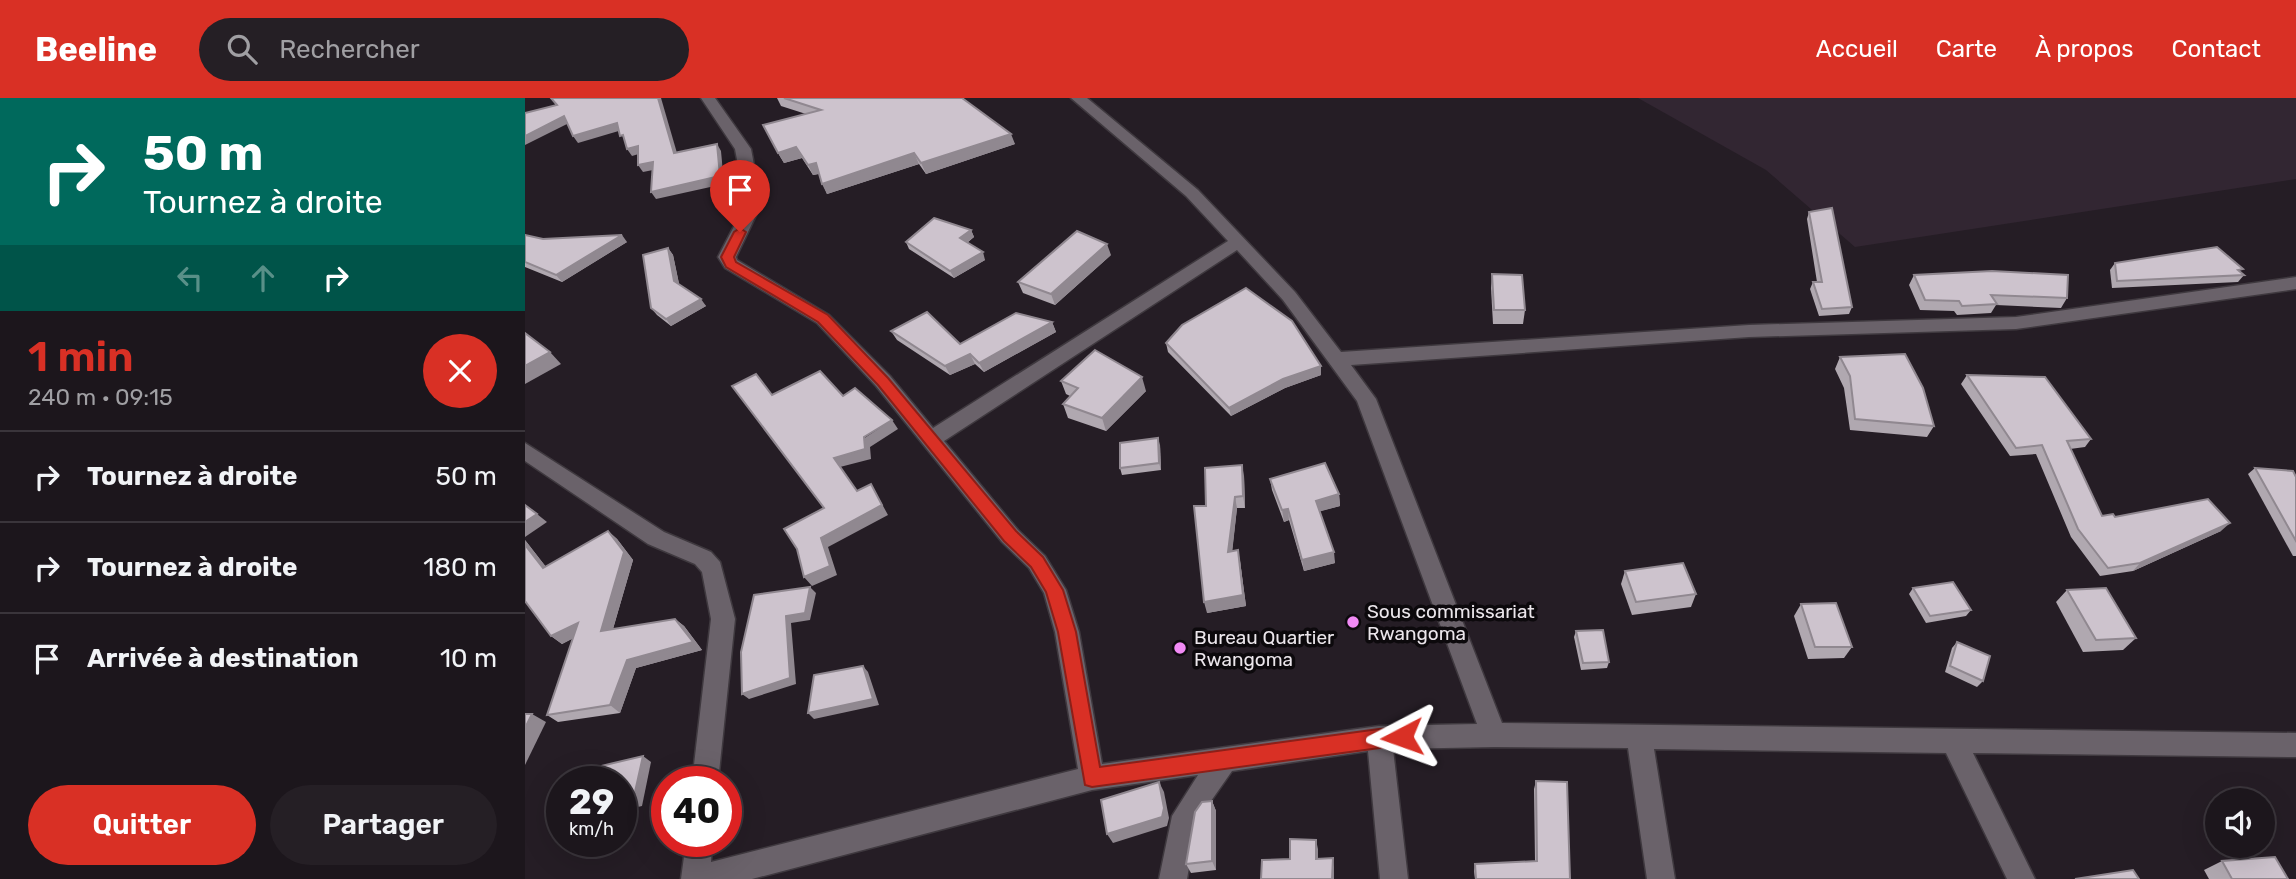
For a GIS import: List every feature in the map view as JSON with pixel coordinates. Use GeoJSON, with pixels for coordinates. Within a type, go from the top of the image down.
{"type":"FeatureCollection","features":[{"type":"Feature","properties":{"kind":"street"},"geometry":{"type":"LineString","coordinates":[[708,98],[743,149],[752,197],[750,211],[727,257],[731,264],[823,319],[883,382],[1010,536],[1037,562],[1055,590],[1067,632],[1092,778]]}},
{"type":"Feature","properties":{"kind":"street"},"geometry":{"type":"LineString","coordinates":[[1078,98],[1192,193],[1289,296],[1366,399],[1494,735]]}},
{"type":"Feature","properties":{"kind":"street"},"geometry":{"type":"LineString","coordinates":[[930,440],[1238,242]]}},
{"type":"Feature","properties":{"kind":"street"},"geometry":{"type":"LineString","coordinates":[[1338,359],[1749,331],[2016,323],[2292,289]]}},
{"type":"Feature","properties":{"kind":"street"},"geometry":{"type":"LineString","coordinates":[[525,451],[656,538],[703,558],[712,569],[723,619],[707,766]]}},
{"type":"Feature","properties":{"kind":"street"},"geometry":{"type":"LineString","coordinates":[[698,857],[697,879],[1092,778],[1379,738],[1494,735],[2295,746]]}},
{"type":"Feature","properties":{"kind":"street"},"geometry":{"type":"LineString","coordinates":[[1639,737],[1661,879]]}},
{"type":"Feature","properties":{"kind":"street"},"geometry":{"type":"LineString","coordinates":[[1379,738],[1394,879]]}},
{"type":"Feature","properties":{"kind":"street"},"geometry":{"type":"LineString","coordinates":[[1953,740],[2021,879]]}},
{"type":"Feature","properties":{"kind":"street"},"geometry":{"type":"LineString","coordinates":[[1173,879],[1185,816],[1225,759]]}},
{"type":"Feature","properties":{"kind":"shaded area"},"geometry":{"type":"Polygon","coordinates":[[[1638,98],[2296,98],[2296,179],[1855,247],[1766,170],[1638,98]]]}},
{"type":"Feature","properties":{"kind":"building"},"geometry":{"type":"Polygon","coordinates":[[[551,98],[658,98],[674,153],[717,144],[720,176],[651,192],[653,162],[638,165],[638,146],[627,149],[617,123],[573,136],[564,116],[525,136],[525,113],[557,105],[551,98]]]}},
{"type":"Feature","properties":{"kind":"building"},"geometry":{"type":"Polygon","coordinates":[[[784,98],[962,98],[1011,134],[921,163],[914,153],[822,184],[816,163],[808,165],[796,147],[778,153],[763,125],[821,110],[784,98]]]}},
{"type":"Feature","properties":{"kind":"building"},"geometry":{"type":"Polygon","coordinates":[[[1832,208],[1852,307],[1822,309],[1813,282],[1822,282],[1809,212],[1832,208]]]}},
{"type":"Feature","properties":{"kind":"building"},"geometry":{"type":"Polygon","coordinates":[[[934,218],[971,230],[960,238],[983,252],[950,271],[906,242],[934,218]]]}},
{"type":"Feature","properties":{"kind":"building"},"geometry":{"type":"Polygon","coordinates":[[[1077,231],[1107,244],[1051,294],[1018,282],[1077,231]]]}},
{"type":"Feature","properties":{"kind":"building"},"geometry":{"type":"Polygon","coordinates":[[[525,235],[543,239],[622,235],[556,275],[525,262],[525,235]]]}},
{"type":"Feature","properties":{"kind":"building"},"geometry":{"type":"Polygon","coordinates":[[[2217,247],[2243,269],[2238,270],[2244,275],[2117,281],[2115,263],[2217,247]]]}},
{"type":"Feature","properties":{"kind":"building"},"geometry":{"type":"Polygon","coordinates":[[[668,248],[674,281],[701,299],[666,319],[651,308],[643,255],[668,248]]]}},
{"type":"Feature","properties":{"kind":"building"},"geometry":{"type":"Polygon","coordinates":[[[1992,271],[2068,275],[2067,298],[1991,295],[1997,304],[1962,306],[1959,301],[1925,300],[1914,275],[1992,271]]]}},
{"type":"Feature","properties":{"kind":"building"},"geometry":{"type":"Polygon","coordinates":[[[1492,274],[1522,275],[1525,310],[1494,310],[1492,274]]]}},
{"type":"Feature","properties":{"kind":"building"},"geometry":{"type":"Polygon","coordinates":[[[1246,288],[1292,321],[1321,366],[1283,379],[1229,408],[1166,343],[1182,325],[1246,288]]]}},
{"type":"Feature","properties":{"kind":"building"},"geometry":{"type":"Polygon","coordinates":[[[927,312],[960,344],[1016,313],[1052,322],[979,363],[970,354],[945,366],[891,331],[927,312]]]}},
{"type":"Feature","properties":{"kind":"building"},"geometry":{"type":"Polygon","coordinates":[[[525,333],[550,352],[525,366],[525,333]]]}},
{"type":"Feature","properties":{"kind":"building"},"geometry":{"type":"Polygon","coordinates":[[[1095,350],[1142,377],[1102,418],[1063,404],[1078,388],[1061,381],[1095,350]]]}},
{"type":"Feature","properties":{"kind":"building"},"geometry":{"type":"Polygon","coordinates":[[[1905,354],[1923,388],[1934,426],[1855,419],[1850,376],[1840,357],[1905,354]]]}},
{"type":"Feature","properties":{"kind":"building"},"geometry":{"type":"Polygon","coordinates":[[[820,371],[843,396],[855,388],[892,420],[864,437],[865,449],[834,458],[857,491],[871,484],[882,505],[821,538],[830,566],[804,577],[797,549],[784,529],[824,508],[732,386],[756,374],[772,395],[820,371]]]}},
{"type":"Feature","properties":{"kind":"building"},"geometry":{"type":"Polygon","coordinates":[[[1967,375],[2045,377],[2091,439],[2067,441],[2102,516],[2113,514],[2115,517],[2208,499],[2230,523],[2140,563],[2108,568],[2078,529],[2042,445],[2016,448],[1967,375]]]}},
{"type":"Feature","properties":{"kind":"building"},"geometry":{"type":"Polygon","coordinates":[[[1158,438],[1159,463],[1120,468],[1120,443],[1158,438]]]}},
{"type":"Feature","properties":{"kind":"building"},"geometry":{"type":"Polygon","coordinates":[[[1325,463],[1339,494],[1316,501],[1334,552],[1302,560],[1288,509],[1282,510],[1270,479],[1325,463]]]}},
{"type":"Feature","properties":{"kind":"building"},"geometry":{"type":"Polygon","coordinates":[[[1242,465],[1243,496],[1235,497],[1228,552],[1238,550],[1243,595],[1204,602],[1194,506],[1206,506],[1205,468],[1242,465]]]}},
{"type":"Feature","properties":{"kind":"building"},"geometry":{"type":"Polygon","coordinates":[[[2255,468],[2293,471],[2296,477],[2296,541],[2255,468]]]}},
{"type":"Feature","properties":{"kind":"building"},"geometry":{"type":"Polygon","coordinates":[[[525,505],[537,514],[525,522],[525,505]]]}},
{"type":"Feature","properties":{"kind":"building"},"geometry":{"type":"Polygon","coordinates":[[[608,531],[624,552],[601,631],[675,619],[693,642],[627,660],[610,705],[547,715],[578,623],[551,636],[525,601],[525,545],[543,568],[608,531]]]}},
{"type":"Feature","properties":{"kind":"building"},"geometry":{"type":"Polygon","coordinates":[[[1683,563],[1696,594],[1636,602],[1625,571],[1683,563]]]}},
{"type":"Feature","properties":{"kind":"building"},"geometry":{"type":"Polygon","coordinates":[[[1953,582],[1971,610],[1930,616],[1913,588],[1953,582]]]}},
{"type":"Feature","properties":{"kind":"building"},"geometry":{"type":"Polygon","coordinates":[[[810,587],[805,613],[786,616],[790,678],[742,694],[741,652],[754,595],[810,587]]]}},
{"type":"Feature","properties":{"kind":"building"},"geometry":{"type":"Polygon","coordinates":[[[2106,588],[2136,638],[2096,640],[2067,590],[2106,588]]]}},
{"type":"Feature","properties":{"kind":"building"},"geometry":{"type":"Polygon","coordinates":[[[1836,603],[1852,647],[1815,647],[1801,604],[1836,603]]]}},
{"type":"Feature","properties":{"kind":"building"},"geometry":{"type":"Polygon","coordinates":[[[1603,630],[1609,662],[1583,663],[1576,631],[1603,630]]]}},
{"type":"Feature","properties":{"kind":"building"},"geometry":{"type":"Polygon","coordinates":[[[1957,642],[1990,656],[1983,681],[1950,666],[1957,642]]]}},
{"type":"Feature","properties":{"kind":"building"},"geometry":{"type":"Polygon","coordinates":[[[863,666],[873,699],[808,713],[814,675],[863,666]]]}},
{"type":"Feature","properties":{"kind":"building"},"geometry":{"type":"Polygon","coordinates":[[[525,714],[532,714],[525,728],[525,714]]]}},
{"type":"Feature","properties":{"kind":"building"},"geometry":{"type":"Polygon","coordinates":[[[643,756],[637,783],[637,766],[601,766],[643,756]]]}},
{"type":"Feature","properties":{"kind":"building"},"geometry":{"type":"Polygon","coordinates":[[[1536,781],[1567,782],[1570,879],[1476,879],[1475,864],[1537,861],[1536,781]]]}},
{"type":"Feature","properties":{"kind":"building"},"geometry":{"type":"Polygon","coordinates":[[[1159,782],[1164,808],[1162,817],[1107,834],[1101,800],[1159,782]]]}},
{"type":"Feature","properties":{"kind":"building"},"geometry":{"type":"Polygon","coordinates":[[[1212,801],[1212,861],[1186,864],[1195,812],[1202,802],[1212,801]]]}},
{"type":"Feature","properties":{"kind":"building"},"geometry":{"type":"Polygon","coordinates":[[[1290,839],[1316,840],[1316,859],[1333,858],[1332,879],[1261,879],[1262,860],[1290,859],[1290,839]]]}},
{"type":"Feature","properties":{"kind":"building"},"geometry":{"type":"Polygon","coordinates":[[[2275,857],[2288,879],[2232,879],[2222,861],[2275,857]]]}},
{"type":"Feature","properties":{"kind":"building"},"geometry":{"type":"Polygon","coordinates":[[[2133,870],[2139,879],[2075,879],[2133,870]]]}},
{"type":"Feature","properties":{"kind":"place","name":"Sous commissariat Rwangoma"},"geometry":{"type":"Point","coordinates":[1353,622]}},
{"type":"Feature","properties":{"kind":"place","name":"Bureau Quartier Rwangoma"},"geometry":{"type":"Point","coordinates":[1180,648]}},
{"type":"Feature","properties":{"kind":"route"},"geometry":{"type":"LineString","coordinates":[[740,232],[727,257],[731,264],[823,319],[883,382],[1010,536],[1037,562],[1055,590],[1067,632],[1092,778],[1402,737]]}}]}
